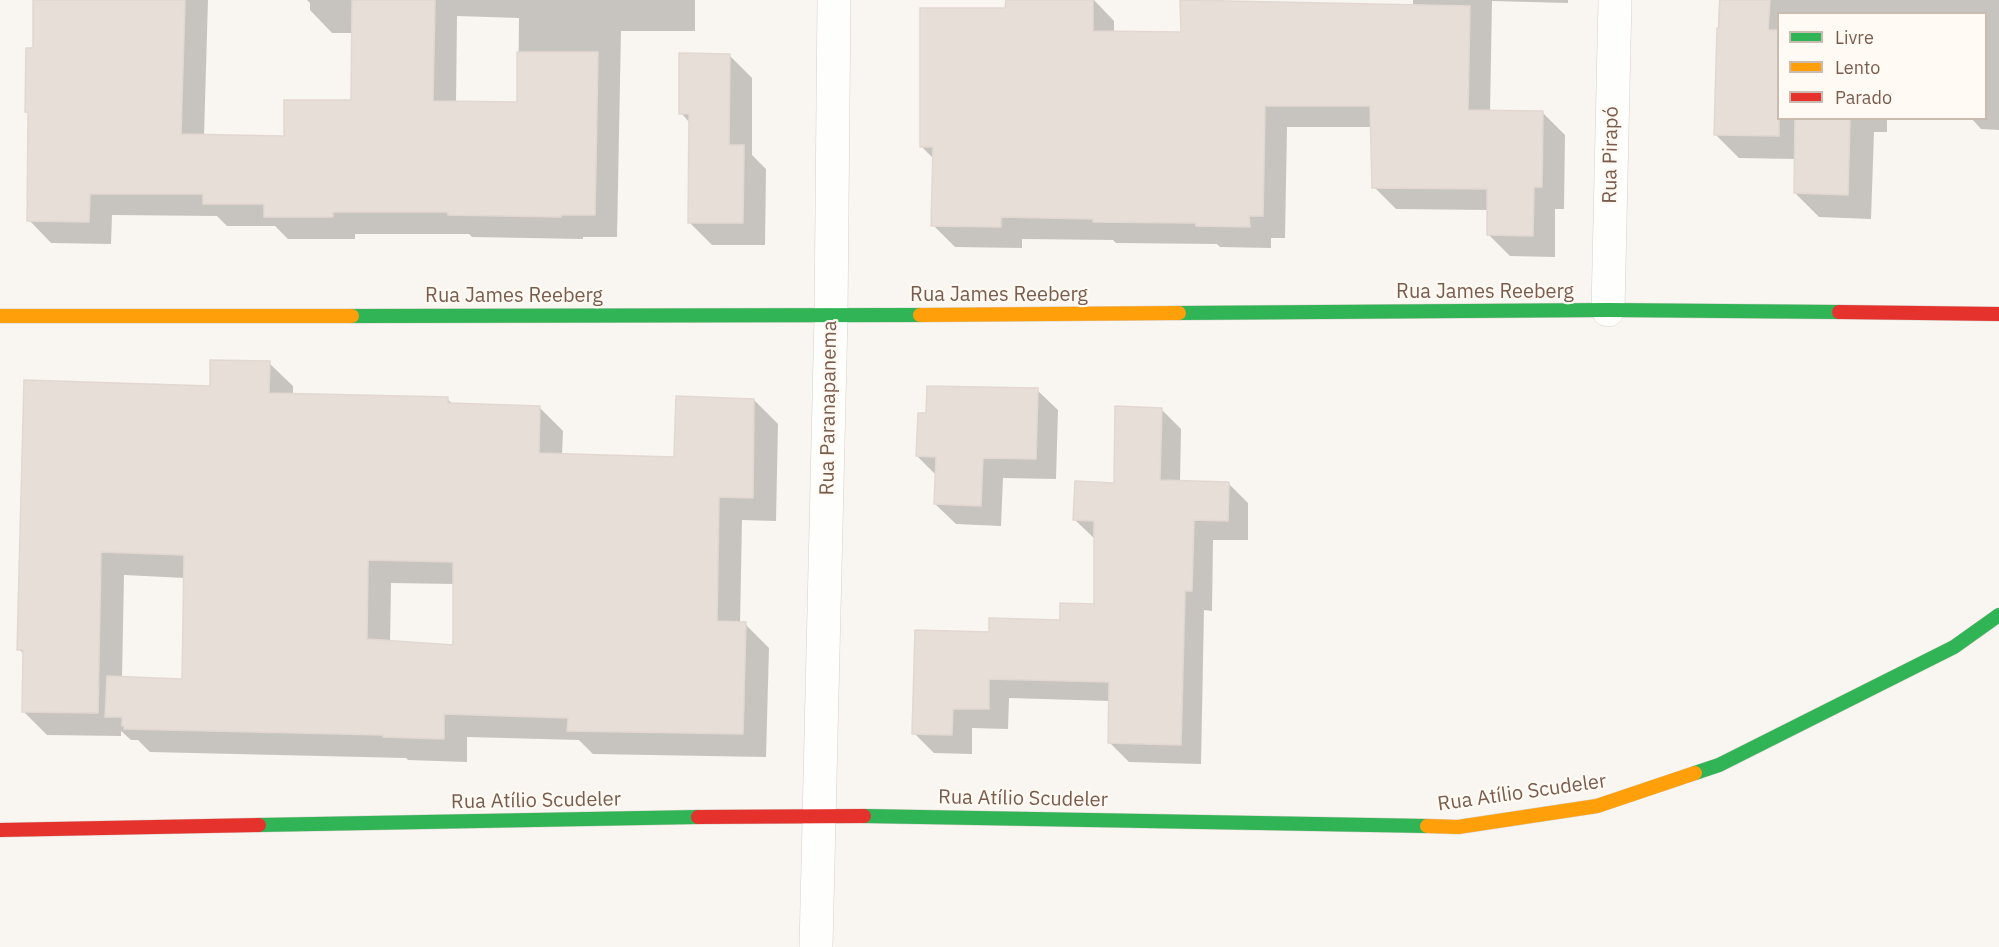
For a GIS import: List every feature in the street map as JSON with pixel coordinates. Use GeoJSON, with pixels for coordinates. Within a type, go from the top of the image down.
{"type":"FeatureCollection","features":[{"type":"Feature","properties":{"kind":"street","name":"Rua Paranapanema"},"geometry":{"type":"LineString","coordinates":[[816,947],[831,316],[834,0]]}},
{"type":"Feature","properties":{"kind":"street","name":"Rua Pirapó"},"geometry":{"type":"LineString","coordinates":[[1608,310],[1615,0]]}},
{"type":"Feature","properties":{"kind":"street","name":"Rua James Reeberg"},"geometry":{"type":"LineString","coordinates":[[0,316],[831,316],[1608,310],[1999,314]]}},
{"type":"Feature","properties":{"kind":"street","name":"Rua Atílio Scudeler"},"geometry":{"type":"LineString","coordinates":[[0,830],[819,815],[1458,827],[1597,806],[1719,765],[1954,647],[1999,615]]}},
{"type":"Feature","properties":{"kind":"building"},"geometry":{"type":"Polygon","coordinates":[[[33,0],[185,0],[181,134],[284,136],[284,100],[351,100],[352,0],[435,0],[433,101],[517,102],[517,52],[598,52],[595,215],[561,215],[561,217],[448,215],[448,212],[333,212],[333,217],[264,217],[264,204],[203,204],[203,194],[90,194],[89,222],[27,221],[26,48],[33,48],[33,0]]]}},
{"type":"Feature","properties":{"kind":"building"},"geometry":{"type":"Polygon","coordinates":[[[1006,0],[1093,0],[1093,31],[1181,32],[1180,0],[1470,6],[1468,110],[1543,111],[1542,187],[1534,187],[1533,236],[1487,235],[1487,189],[1372,188],[1370,106],[1265,106],[1263,216],[1249,216],[1250,227],[1196,226],[1196,223],[1093,222],[1093,219],[1001,217],[1001,227],[931,226],[933,147],[920,147],[920,8],[1005,8],[1006,0]]]}},
{"type":"Feature","properties":{"kind":"building"},"geometry":{"type":"Polygon","coordinates":[[[1720,0],[1770,0],[1768,30],[1777,30],[1779,136],[1714,135],[1717,28],[1719,28],[1720,0]]]}},
{"type":"Feature","properties":{"kind":"building"},"geometry":{"type":"Polygon","coordinates":[[[679,53],[730,54],[729,145],[744,145],[743,223],[688,223],[689,114],[679,114],[679,53]]]}},
{"type":"Feature","properties":{"kind":"building"},"geometry":{"type":"Polygon","coordinates":[[[1795,120],[1850,120],[1848,195],[1794,193],[1795,120]]]}},
{"type":"Feature","properties":{"kind":"building"},"geometry":{"type":"Polygon","coordinates":[[[210,360],[270,361],[269,393],[448,397],[448,403],[540,406],[539,453],[674,457],[676,396],[754,399],[753,498],[719,497],[717,621],[746,622],[743,734],[567,731],[568,718],[444,714],[444,739],[383,737],[383,735],[124,729],[122,717],[105,717],[107,676],[182,679],[184,555],[101,552],[98,713],[22,712],[23,650],[17,650],[24,380],[210,386],[210,360]],[[368,560],[367,639],[453,645],[453,562],[368,560]]]}},
{"type":"Feature","properties":{"kind":"building"},"geometry":{"type":"Polygon","coordinates":[[[927,386],[1038,388],[1036,459],[983,458],[981,506],[934,504],[936,457],[916,456],[918,413],[926,413],[927,386]]]}},
{"type":"Feature","properties":{"kind":"building"},"geometry":{"type":"Polygon","coordinates":[[[1115,406],[1162,408],[1160,480],[1229,482],[1228,521],[1194,520],[1192,591],[1185,591],[1181,745],[1108,743],[1109,682],[989,679],[989,709],[953,709],[952,735],[912,734],[915,630],[989,632],[989,618],[1060,620],[1060,603],[1094,604],[1094,521],[1073,520],[1075,481],[1114,483],[1115,406]]]}},
{"type":"Feature","properties":{"kind":"traffic: fast"},"geometry":{"type":"LineString","coordinates":[[1179,313],[1608,310],[1839,312]]}},
{"type":"Feature","properties":{"kind":"traffic: fast"},"geometry":{"type":"LineString","coordinates":[[352,316],[920,315]]}},
{"type":"Feature","properties":{"kind":"traffic: fast"},"geometry":{"type":"LineString","coordinates":[[1695,773],[1719,765],[1954,647],[1999,615]]}},
{"type":"Feature","properties":{"kind":"traffic: fast"},"geometry":{"type":"LineString","coordinates":[[864,816],[1427,826]]}},
{"type":"Feature","properties":{"kind":"traffic: fast"},"geometry":{"type":"LineString","coordinates":[[259,825],[698,817]]}},
{"type":"Feature","properties":{"kind":"traffic: slow"},"geometry":{"type":"LineString","coordinates":[[920,315],[1179,313]]}},
{"type":"Feature","properties":{"kind":"traffic: slow"},"geometry":{"type":"LineString","coordinates":[[0,316],[352,316]]}},
{"type":"Feature","properties":{"kind":"traffic: slow"},"geometry":{"type":"LineString","coordinates":[[1427,826],[1458,827],[1597,806],[1695,773]]}},
{"type":"Feature","properties":{"kind":"traffic: jam"},"geometry":{"type":"LineString","coordinates":[[1839,312],[1999,314]]}},
{"type":"Feature","properties":{"kind":"traffic: jam"},"geometry":{"type":"LineString","coordinates":[[698,817],[864,816]]}},
{"type":"Feature","properties":{"kind":"traffic: jam"},"geometry":{"type":"LineString","coordinates":[[0,830],[259,825]]}}]}
